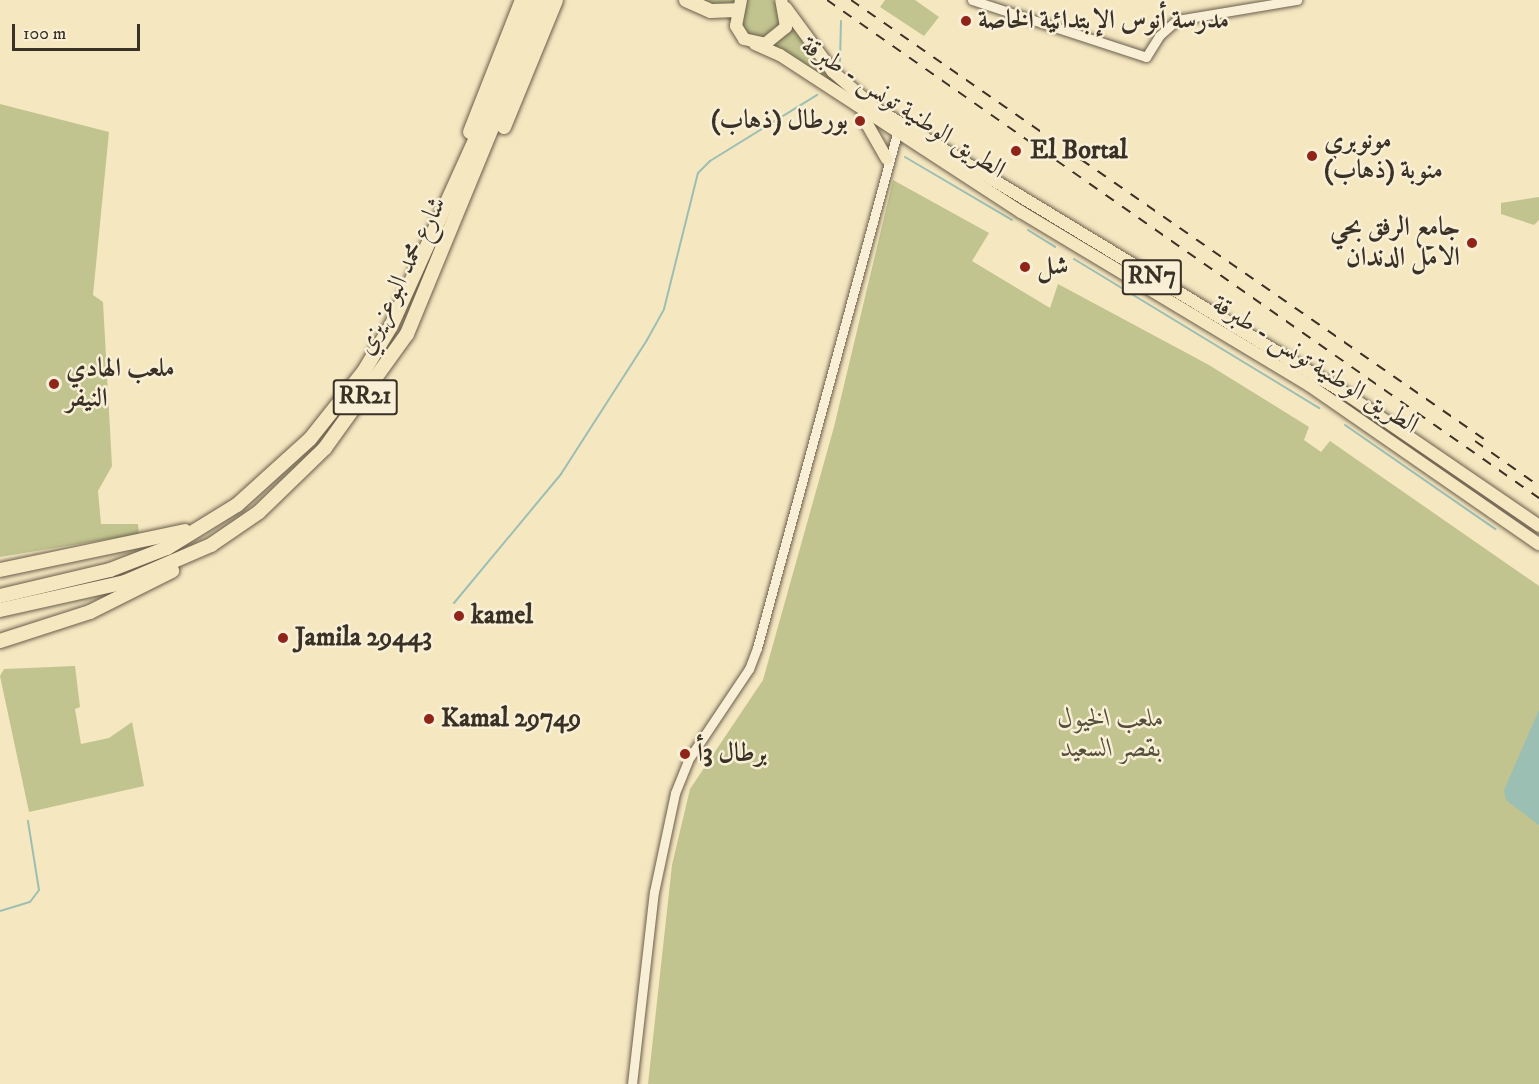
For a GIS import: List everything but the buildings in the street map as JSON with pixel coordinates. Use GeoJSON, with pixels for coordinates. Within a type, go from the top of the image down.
{"type":"FeatureCollection","features":[{"type":"Feature","properties":{"kind":"highway"},"geometry":{"type":"LineString","coordinates":[[439,220],[522,0]]}},
{"type":"Feature","properties":{"kind":"highway","name":"شارع محمد البوعزيزي"},"geometry":{"type":"LineString","coordinates":[[0,596],[127,564],[202,527],[264,483],[336,411],[391,326],[439,220],[532,0]]}},
{"type":"Feature","properties":{"kind":"highway","name":"شارع محمد البوعزيزي"},"geometry":{"type":"LineString","coordinates":[[0,610],[125,582],[212,545],[275,497],[345,426],[407,334],[455,225],[545,0]]}},
{"type":"Feature","properties":{"kind":"highway"},"geometry":{"type":"LineString","coordinates":[[455,225],[495,151],[556,0]]}},
{"type":"Feature","properties":{"kind":"highway"},"geometry":{"type":"LineString","coordinates":[[686,0],[711,11],[737,4]]}},
{"type":"Feature","properties":{"kind":"highway"},"geometry":{"type":"LineString","coordinates":[[0,570],[202,527]]}},
{"type":"Feature","properties":{"kind":"highway"},"geometry":{"type":"LineString","coordinates":[[0,641],[115,602],[212,545]]}},
{"type":"Feature","properties":{"kind":"main road","name":"RN7"},"geometry":{"type":"LineString","coordinates":[[737,4],[739,33],[755,44],[780,36],[786,27],[783,4]]}},
{"type":"Feature","properties":{"kind":"main road","name":"الطريق الوطنية تونس - طبرقة"},"geometry":{"type":"LineString","coordinates":[[783,4],[833,72],[898,129],[1309,385],[1539,544]]}},
{"type":"Feature","properties":{"kind":"main road","name":"الطريق الوطنية تونس - طبرقة"},"geometry":{"type":"LineString","coordinates":[[755,44],[780,55],[855,106],[898,129],[1348,395],[1538,525]]}},
{"type":"Feature","properties":{"kind":"main road"},"geometry":{"type":"LineString","coordinates":[[855,106],[887,159]]}},
{"type":"Feature","properties":{"kind":"street"},"geometry":{"type":"LineString","coordinates":[[972,0],[1146,57],[1159,36],[1177,20],[1297,0]]}},
{"type":"Feature","properties":{"kind":"street"},"geometry":{"type":"LineString","coordinates":[[632,1084],[654,892],[675,793],[688,760],[749,669],[757,648],[819,429],[887,159],[898,129]]}},
{"type":"Feature","properties":{"kind":"green space"},"geometry":{"type":"Polygon","coordinates":[[[687,0],[773,0],[826,74],[821,77],[752,38],[722,15],[687,0]]]}},
{"type":"Feature","properties":{"kind":"green space"},"geometry":{"type":"Polygon","coordinates":[[[885,0],[915,0],[939,17],[924,36],[880,7],[885,0]]]}},
{"type":"Feature","properties":{"kind":"green space","name":"ملعب الهادي النيفر"},"geometry":{"type":"Polygon","coordinates":[[[0,104],[109,132],[93,295],[103,302],[112,466],[98,491],[101,524],[138,524],[139,534],[0,557],[0,104]]]}},
{"type":"Feature","properties":{"kind":"green space","name":"ملعب الخيول بقصر السعيد"},"geometry":{"type":"Polygon","coordinates":[[[893,180],[989,233],[972,261],[1050,308],[1058,284],[1209,365],[1309,427],[1304,440],[1321,452],[1330,441],[1539,586],[1539,1084],[648,1084],[672,865],[690,789],[763,680],[834,427],[893,180]]]}},
{"type":"Feature","properties":{"kind":"green space"},"geometry":{"type":"Polygon","coordinates":[[[1539,197],[1539,220],[1534,225],[1501,214],[1501,203],[1539,197]]]}},
{"type":"Feature","properties":{"kind":"green space"},"geometry":{"type":"Polygon","coordinates":[[[75,666],[80,707],[75,709],[81,744],[109,738],[132,722],[144,786],[29,812],[0,676],[4,669],[75,666]]]}},
{"type":"Feature","properties":{"kind":"water"},"geometry":{"type":"Polygon","coordinates":[[[1539,710],[1539,825],[1506,800],[1504,790],[1539,710]]]}},
{"type":"Feature","properties":{"kind":"waterway"},"geometry":{"type":"LineString","coordinates":[[840,61],[841,21]]}},
{"type":"Feature","properties":{"kind":"waterway"},"geometry":{"type":"LineString","coordinates":[[454,603],[561,474],[647,340],[664,309],[698,173],[710,161],[817,95]]}},
{"type":"Feature","properties":{"kind":"waterway"},"geometry":{"type":"LineString","coordinates":[[905,157],[1012,220]]}},
{"type":"Feature","properties":{"kind":"waterway"},"geometry":{"type":"LineString","coordinates":[[1028,230],[1055,247]]}},
{"type":"Feature","properties":{"kind":"waterway"},"geometry":{"type":"LineString","coordinates":[[1074,259],[1319,408]]}},
{"type":"Feature","properties":{"kind":"waterway"},"geometry":{"type":"LineString","coordinates":[[1345,425],[1495,529]]}},
{"type":"Feature","properties":{"kind":"waterway"},"geometry":{"type":"LineString","coordinates":[[0,911],[30,902],[39,890],[28,821]]}},
{"type":"Feature","properties":{"kind":"railway"},"geometry":{"type":"LineString","coordinates":[[827,0],[1539,498]]}},
{"type":"Feature","properties":{"kind":"railway"},"geometry":{"type":"LineString","coordinates":[[851,0],[1487,441]]}},
{"type":"Feature","properties":{"kind":"railway"},"geometry":{"type":"LineString","coordinates":[[1475,441],[1539,486]]}},
{"type":"Feature","properties":{"kind":"place","name":"مدرسة أنوس الإبتدائية الخاصة"},"geometry":{"type":"Point","coordinates":[966,21]}},
{"type":"Feature","properties":{"kind":"place","name":"بورطال (ذهاب)"},"geometry":{"type":"Point","coordinates":[860,121]}},
{"type":"Feature","properties":{"kind":"place","name":"El Bortal"},"geometry":{"type":"Point","coordinates":[1016,151]}},
{"type":"Feature","properties":{"kind":"place","name":"مونوبري منوبة (ذهاب)"},"geometry":{"type":"Point","coordinates":[1312,156]}},
{"type":"Feature","properties":{"kind":"place","name":"جامع الرفق بحي الامل الدندان"},"geometry":{"type":"Point","coordinates":[1472,243]}},
{"type":"Feature","properties":{"kind":"place","name":"شل"},"geometry":{"type":"Point","coordinates":[1025,267]}},
{"type":"Feature","properties":{"kind":"place","name":"ملعب الهادي النيفر"},"geometry":{"type":"Point","coordinates":[54,384]}},
{"type":"Feature","properties":{"kind":"place","name":"kamel"},"geometry":{"type":"Point","coordinates":[459,616]}},
{"type":"Feature","properties":{"kind":"place","name":"Jamila 29443"},"geometry":{"type":"Point","coordinates":[283,638]}},
{"type":"Feature","properties":{"kind":"place","name":"Kamal 29749"},"geometry":{"type":"Point","coordinates":[429,719]}},
{"type":"Feature","properties":{"kind":"place","name":"برطال 3أ"},"geometry":{"type":"Point","coordinates":[685,754]}}]}
